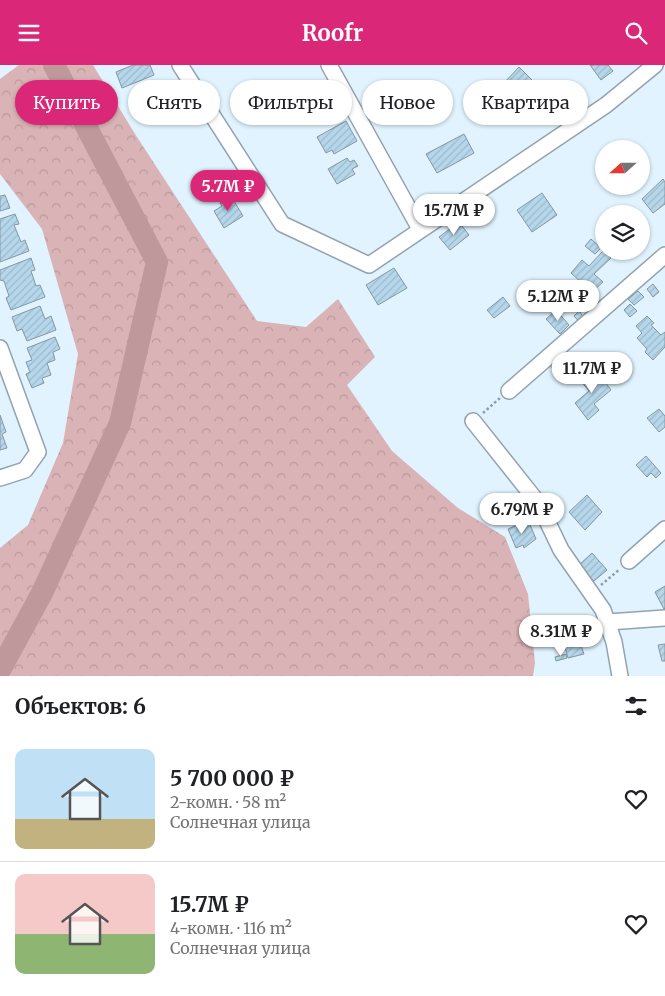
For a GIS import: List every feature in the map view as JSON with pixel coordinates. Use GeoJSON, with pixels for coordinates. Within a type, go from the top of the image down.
{"type":"FeatureCollection","features":[{"type":"Feature","properties":{"kind":"street"},"geometry":{"type":"LineString","coordinates":[[180,65],[282,224],[369,265],[606,105],[655,65]]}},
{"type":"Feature","properties":{"kind":"street"},"geometry":{"type":"LineString","coordinates":[[329,65],[420,229]]}},
{"type":"Feature","properties":{"kind":"street"},"geometry":{"type":"LineString","coordinates":[[509,391],[665,255]]}},
{"type":"Feature","properties":{"kind":"street"},"geometry":{"type":"LineString","coordinates":[[0,348],[38,452],[25,470],[0,479]]}},
{"type":"Feature","properties":{"kind":"street"},"geometry":{"type":"LineString","coordinates":[[473,421],[538,504],[561,550],[592,594],[608,622],[620,676]]}},
{"type":"Feature","properties":{"kind":"street"},"geometry":{"type":"LineString","coordinates":[[628,561],[665,529]]}},
{"type":"Feature","properties":{"kind":"street"},"geometry":{"type":"LineString","coordinates":[[608,622],[665,618]]}},
{"type":"Feature","properties":{"kind":"path"},"geometry":{"type":"LineString","coordinates":[[473,421],[509,391]]}},
{"type":"Feature","properties":{"kind":"path"},"geometry":{"type":"LineString","coordinates":[[592,594],[628,561]]}},
{"type":"Feature","properties":{"kind":"green space"},"geometry":{"type":"Polygon","coordinates":[[[19,65],[93,65],[102,80],[15,80],[15,125],[118,125],[118,106],[128,125],[257,321],[306,327],[338,299],[375,357],[347,385],[392,451],[458,508],[505,537],[528,594],[535,663],[533,676],[0,676],[0,548],[28,525],[63,443],[78,354],[42,229],[0,174],[0,79],[19,65]]]}},
{"type":"Feature","properties":{"kind":"building"},"geometry":{"type":"Polygon","coordinates":[[[133,65],[150,65],[154,75],[142,80],[128,80],[128,86],[122,88],[116,72],[133,65]]]}},
{"type":"Feature","properties":{"kind":"building"},"geometry":{"type":"Polygon","coordinates":[[[590,65],[608,65],[613,71],[601,80],[590,65]]]}},
{"type":"Feature","properties":{"kind":"building"},"geometry":{"type":"Polygon","coordinates":[[[519,67],[532,80],[507,80],[519,67]]]}},
{"type":"Feature","properties":{"kind":"building"},"geometry":{"type":"Polygon","coordinates":[[[339,125],[348,125],[357,141],[334,154],[332,150],[326,153],[317,137],[339,125]]]}},
{"type":"Feature","properties":{"kind":"building"},"geometry":{"type":"Polygon","coordinates":[[[464,134],[474,153],[437,173],[426,154],[464,134]]]}},
{"type":"Feature","properties":{"kind":"building"},"geometry":{"type":"Polygon","coordinates":[[[347,158],[350,162],[354,160],[358,166],[352,169],[355,174],[337,184],[328,169],[347,158]]]}},
{"type":"Feature","properties":{"kind":"building"},"geometry":{"type":"Polygon","coordinates":[[[663,179],[665,182],[665,204],[653,213],[650,205],[647,205],[642,199],[646,195],[650,195],[650,191],[663,179]]]}},
{"type":"Feature","properties":{"kind":"building"},"geometry":{"type":"Polygon","coordinates":[[[542,193],[557,215],[532,232],[517,210],[542,193]]]}},
{"type":"Feature","properties":{"kind":"building"},"geometry":{"type":"Polygon","coordinates":[[[5,195],[10,208],[0,211],[0,196],[5,195]]]}},
{"type":"Feature","properties":{"kind":"building"},"geometry":{"type":"Polygon","coordinates":[[[231,196],[243,216],[224,228],[214,211],[222,206],[220,203],[231,196]]]}},
{"type":"Feature","properties":{"kind":"building"},"geometry":{"type":"Polygon","coordinates":[[[15,214],[19,224],[14,225],[21,242],[25,240],[29,251],[0,262],[0,219],[15,214]]]}},
{"type":"Feature","properties":{"kind":"building"},"geometry":{"type":"Polygon","coordinates":[[[459,222],[469,235],[450,250],[439,237],[459,222]]]}},
{"type":"Feature","properties":{"kind":"building"},"geometry":{"type":"Polygon","coordinates":[[[591,239],[595,243],[595,254],[585,246],[591,239]]]}},
{"type":"Feature","properties":{"kind":"building"},"geometry":{"type":"Polygon","coordinates":[[[31,258],[35,270],[31,271],[36,286],[40,285],[45,297],[11,310],[6,298],[9,296],[4,281],[0,280],[0,270],[31,258]]]}},
{"type":"Feature","properties":{"kind":"building"},"geometry":{"type":"Polygon","coordinates":[[[582,260],[589,266],[595,260],[609,260],[594,274],[603,282],[592,292],[571,273],[582,260]]]}},
{"type":"Feature","properties":{"kind":"building"},"geometry":{"type":"Polygon","coordinates":[[[394,268],[407,288],[378,305],[366,285],[394,268]]]}},
{"type":"Feature","properties":{"kind":"building"},"geometry":{"type":"Polygon","coordinates":[[[653,284],[659,292],[653,297],[647,289],[653,284]]]}},
{"type":"Feature","properties":{"kind":"building"},"geometry":{"type":"Polygon","coordinates":[[[638,291],[644,297],[634,305],[628,299],[638,291]]]}},
{"type":"Feature","properties":{"kind":"building"},"geometry":{"type":"Polygon","coordinates":[[[503,297],[510,306],[494,318],[487,310],[503,297]]]}},
{"type":"Feature","properties":{"kind":"building"},"geometry":{"type":"Polygon","coordinates":[[[630,304],[637,311],[630,317],[624,310],[630,304]]]}},
{"type":"Feature","properties":{"kind":"building"},"geometry":{"type":"Polygon","coordinates":[[[40,306],[45,319],[51,316],[56,330],[27,341],[22,329],[17,331],[12,317],[40,306]]]}},
{"type":"Feature","properties":{"kind":"building"},"geometry":{"type":"Polygon","coordinates":[[[556,310],[569,325],[560,334],[546,319],[556,310]]]}},
{"type":"Feature","properties":{"kind":"building"},"geometry":{"type":"Polygon","coordinates":[[[579,311],[585,319],[580,323],[574,316],[579,311]]]}},
{"type":"Feature","properties":{"kind":"building"},"geometry":{"type":"Polygon","coordinates":[[[647,316],[654,323],[651,325],[661,335],[665,332],[665,347],[653,360],[645,352],[647,349],[637,338],[642,333],[636,326],[647,316]]]}},
{"type":"Feature","properties":{"kind":"building"},"geometry":{"type":"Polygon","coordinates":[[[55,337],[60,349],[53,352],[55,360],[47,363],[51,375],[42,378],[44,383],[32,388],[26,374],[30,372],[26,362],[32,360],[27,348],[55,337]]]}},
{"type":"Feature","properties":{"kind":"building"},"geometry":{"type":"Polygon","coordinates":[[[558,361],[567,371],[559,377],[551,367],[558,361]]]}},
{"type":"Feature","properties":{"kind":"building"},"geometry":{"type":"Polygon","coordinates":[[[616,367],[625,379],[619,384],[610,372],[616,367]]]}},
{"type":"Feature","properties":{"kind":"building"},"geometry":{"type":"Polygon","coordinates":[[[595,369],[611,390],[594,404],[599,410],[588,420],[575,403],[589,391],[581,381],[595,369]]]}},
{"type":"Feature","properties":{"kind":"building"},"geometry":{"type":"Polygon","coordinates":[[[659,409],[665,416],[665,427],[659,432],[647,418],[659,409]]]}},
{"type":"Feature","properties":{"kind":"building"},"geometry":{"type":"Polygon","coordinates":[[[0,415],[6,432],[2,434],[7,448],[0,450],[0,415]]]}},
{"type":"Feature","properties":{"kind":"building"},"geometry":{"type":"Polygon","coordinates":[[[646,456],[661,473],[656,478],[651,473],[647,477],[636,465],[646,456]]]}},
{"type":"Feature","properties":{"kind":"building"},"geometry":{"type":"Polygon","coordinates":[[[587,495],[602,512],[585,530],[569,512],[587,495]]]}},
{"type":"Feature","properties":{"kind":"building"},"geometry":{"type":"Polygon","coordinates":[[[528,520],[536,539],[524,548],[523,545],[516,548],[508,529],[528,520]]]}},
{"type":"Feature","properties":{"kind":"building"},"geometry":{"type":"Polygon","coordinates":[[[592,553],[607,570],[594,581],[579,565],[592,553]]]}},
{"type":"Feature","properties":{"kind":"building"},"geometry":{"type":"Polygon","coordinates":[[[665,586],[665,608],[664,609],[655,592],[665,586]]]}},
{"type":"Feature","properties":{"kind":"building"},"geometry":{"type":"Polygon","coordinates":[[[579,640],[584,654],[568,658],[564,644],[579,640]]]}},
{"type":"Feature","properties":{"kind":"building"},"geometry":{"type":"Polygon","coordinates":[[[665,644],[665,661],[662,661],[658,645],[665,644]]]}},
{"type":"Feature","properties":{"kind":"building"},"geometry":{"type":"Polygon","coordinates":[[[566,654],[567,658],[556,661],[555,657],[566,654]]]}},
{"type":"Feature","properties":{"kind":"waterway"},"geometry":{"type":"LineString","coordinates":[[0,670],[42,593],[120,423],[157,262],[54,65]]}}]}
